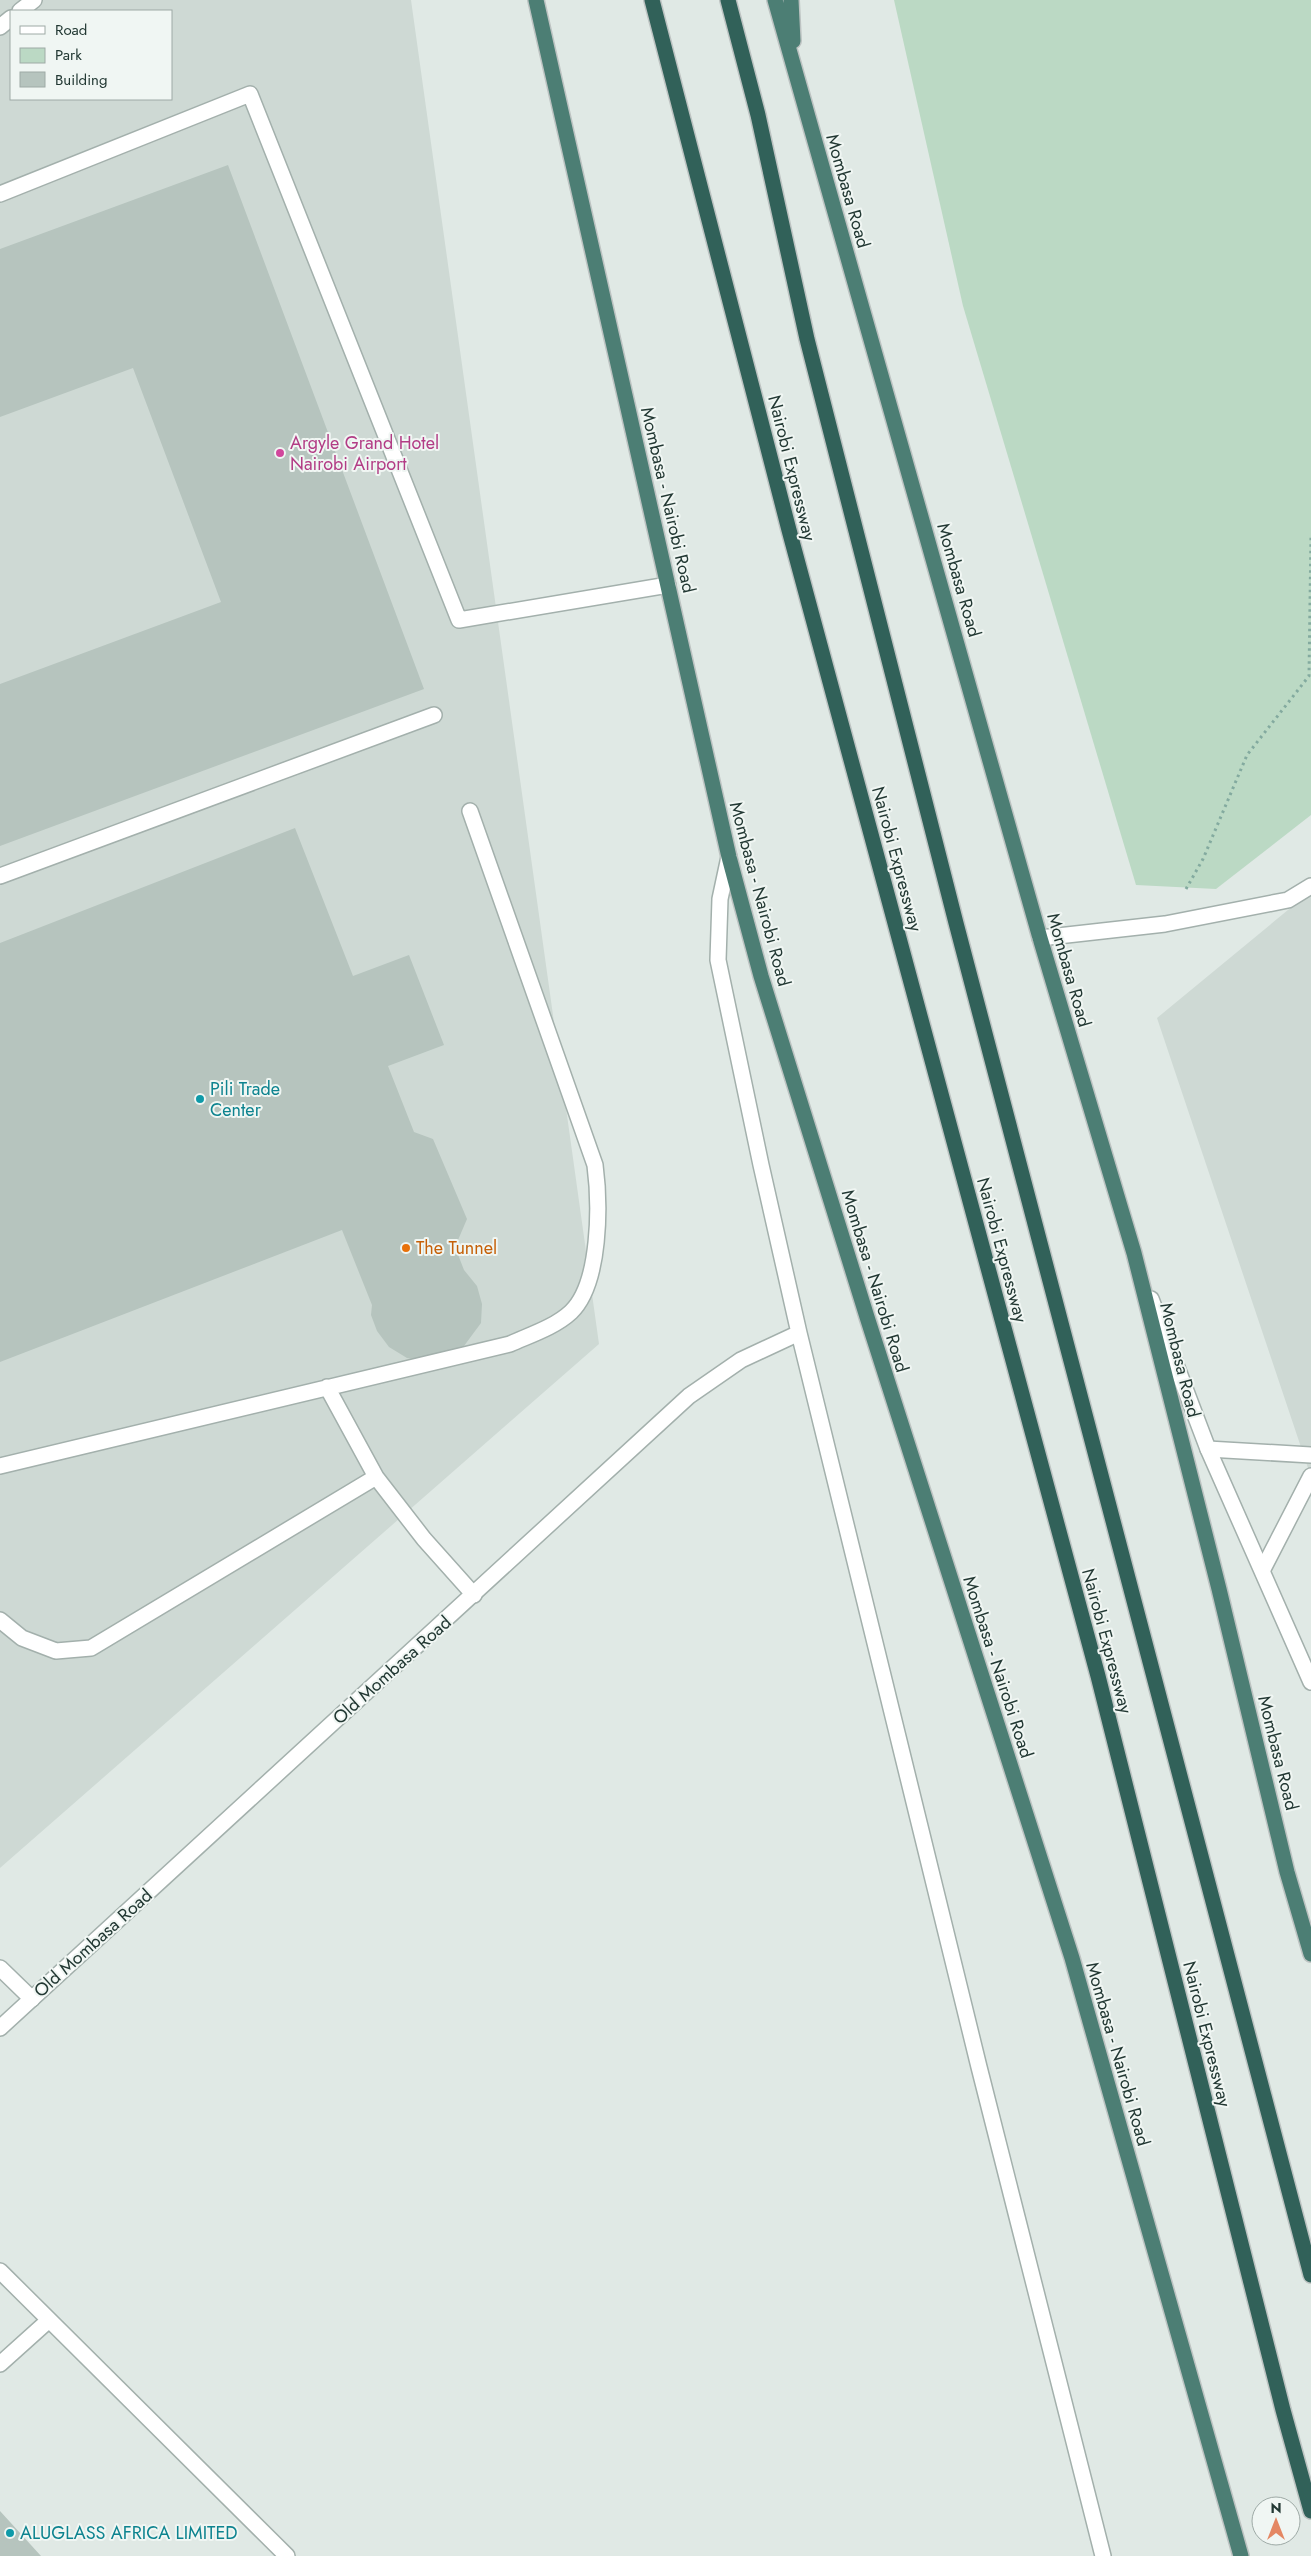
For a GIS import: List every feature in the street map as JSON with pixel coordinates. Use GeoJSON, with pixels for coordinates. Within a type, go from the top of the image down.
{"type":"FeatureCollection","features":[{"type":"Feature","properties":{"kind":"highway","name":"Mombasa - Nairobi Road"},"geometry":{"type":"LineString","coordinates":[[536,0],[729,857],[761,976],[867,1317],[1072,1958],[1241,2556]]}},
{"type":"Feature","properties":{"kind":"highway","name":"Nairobi Expressway"},"geometry":{"type":"LineString","coordinates":[[652,0],[789,530],[1098,1676],[1283,2410],[1311,2511]]}},
{"type":"Feature","properties":{"kind":"highway","name":"Nairobi Expressway"},"geometry":{"type":"LineString","coordinates":[[728,0],[758,115],[807,339],[953,914],[1311,2275]]}},
{"type":"Feature","properties":{"kind":"highway","name":"Mombasa Road"},"geometry":{"type":"LineString","coordinates":[[775,0],[1040,938],[1134,1253],[1219,1589],[1285,1862],[1311,1954]]}},
{"type":"Feature","properties":{"kind":"highway"},"geometry":{"type":"LineString","coordinates":[[791,0],[794,66]]}},
{"type":"Feature","properties":{"kind":"street"},"geometry":{"type":"LineString","coordinates":[[21,10],[34,0]]}},
{"type":"Feature","properties":{"kind":"street"},"geometry":{"type":"LineString","coordinates":[[0,27],[10,19]]}},
{"type":"Feature","properties":{"kind":"street"},"geometry":{"type":"LineString","coordinates":[[0,194],[250,94],[459,620],[668,584]]}},
{"type":"Feature","properties":{"kind":"street"},"geometry":{"type":"LineString","coordinates":[[0,876],[434,715]]}},
{"type":"Feature","properties":{"kind":"street"},"geometry":{"type":"LineString","coordinates":[[0,1466],[510,1344],[550,1326],[571,1311],[588,1287],[599,1197],[595,1165],[470,811]]}},
{"type":"Feature","properties":{"kind":"street"},"geometry":{"type":"LineString","coordinates":[[729,857],[720,899],[718,960],[799,1333],[979,2067],[1102,2556]]}},
{"type":"Feature","properties":{"kind":"street"},"geometry":{"type":"LineString","coordinates":[[1040,938],[1165,924],[1288,900],[1311,886]]}},
{"type":"Feature","properties":{"kind":"street"},"geometry":{"type":"LineString","coordinates":[[1134,1253],[1208,1449],[1263,1569],[1311,1682]]}},
{"type":"Feature","properties":{"kind":"street","name":"Old Mombasa Road"},"geometry":{"type":"LineString","coordinates":[[0,2028],[689,1396],[740,1360],[799,1333]]}},
{"type":"Feature","properties":{"kind":"street"},"geometry":{"type":"LineString","coordinates":[[327,1387],[376,1478],[424,1540],[474,1595]]}},
{"type":"Feature","properties":{"kind":"street"},"geometry":{"type":"LineString","coordinates":[[1208,1449],[1311,1455]]}},
{"type":"Feature","properties":{"kind":"street"},"geometry":{"type":"LineString","coordinates":[[1263,1569],[1311,1476]]}},
{"type":"Feature","properties":{"kind":"street"},"geometry":{"type":"LineString","coordinates":[[0,1620],[22,1638],[56,1651],[91,1648],[376,1478]]}},
{"type":"Feature","properties":{"kind":"street"},"geometry":{"type":"LineString","coordinates":[[0,1968],[32,1999]]}},
{"type":"Feature","properties":{"kind":"street"},"geometry":{"type":"LineString","coordinates":[[0,2271],[287,2556]]}},
{"type":"Feature","properties":{"kind":"street"},"geometry":{"type":"LineString","coordinates":[[0,2364],[49,2320]]}},
{"type":"Feature","properties":{"kind":"path"},"geometry":{"type":"LineString","coordinates":[[1165,924],[1203,859],[1247,755],[1309,676],[1311,534]]}},
{"type":"Feature","properties":{"kind":"shaded area"},"geometry":{"type":"Polygon","coordinates":[[[0,0],[411,0],[599,1344],[0,1868],[0,0]]]}},
{"type":"Feature","properties":{"kind":"shaded area"},"geometry":{"type":"Polygon","coordinates":[[[1311,891],[1311,1477],[1157,1018],[1311,891]]]}},
{"type":"Feature","properties":{"kind":"green space"},"geometry":{"type":"Polygon","coordinates":[[[894,0],[1311,0],[1311,815],[1216,889],[1136,885],[963,306],[894,0]]]}},
{"type":"Feature","properties":{"kind":"building"},"geometry":{"type":"Polygon","coordinates":[[[228,165],[424,689],[0,846],[0,684],[221,602],[133,368],[0,417],[0,249],[228,165]]]}},
{"type":"Feature","properties":{"kind":"building","name":"Pili Trade Center"},"geometry":{"type":"Polygon","coordinates":[[[295,828],[353,976],[409,955],[444,1045],[388,1066],[414,1132],[433,1139],[467,1219],[455,1247],[464,1270],[477,1286],[482,1304],[481,1323],[461,1350],[426,1361],[407,1358],[389,1347],[377,1331],[371,1315],[372,1305],[342,1230],[0,1362],[0,943],[295,828]]]}},
{"type":"Feature","properties":{"kind":"building","name":"ALUGLASS AFRICA LIMITED"},"geometry":{"type":"Polygon","coordinates":[[[0,2511],[41,2556],[0,2556],[0,2511]]]}},
{"type":"Feature","properties":{"kind":"place","name":"Argyle Grand Hotel Nairobi Airport"},"geometry":{"type":"Point","coordinates":[280,453]}},
{"type":"Feature","properties":{"kind":"place","name":"Pili Trade Center"},"geometry":{"type":"Point","coordinates":[200,1099]}},
{"type":"Feature","properties":{"kind":"place","name":"The Tunnel"},"geometry":{"type":"Point","coordinates":[406,1248]}},
{"type":"Feature","properties":{"kind":"place","name":"ALUGLASS AFRICA LIMITED"},"geometry":{"type":"Point","coordinates":[10,2533]}}]}
